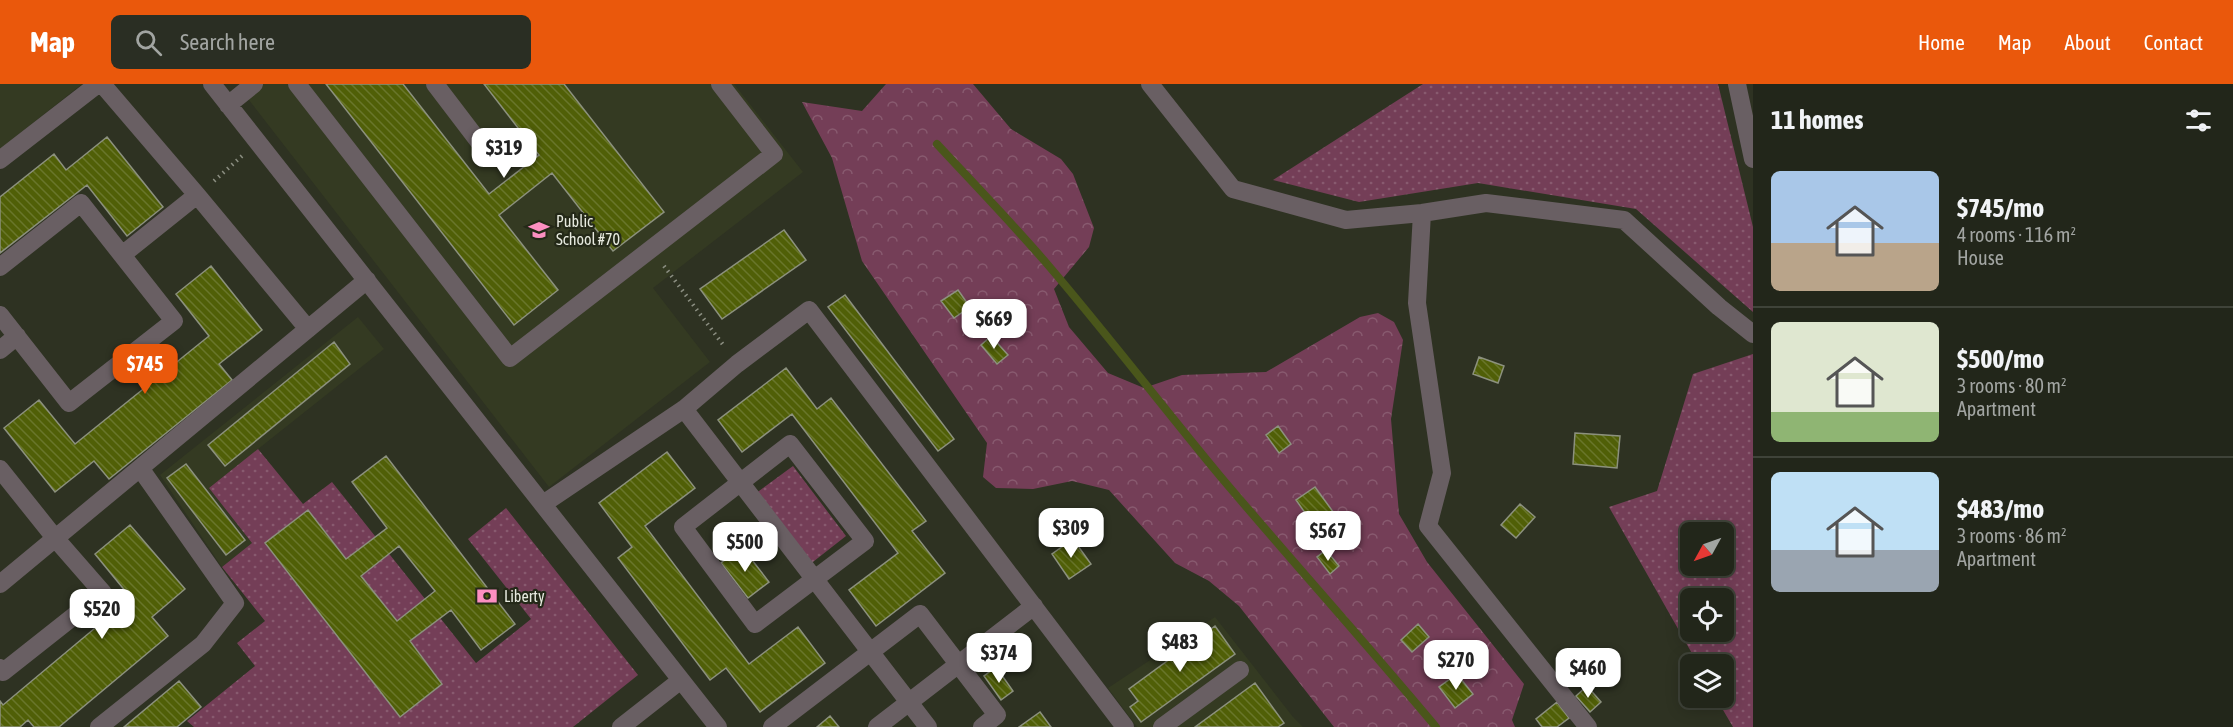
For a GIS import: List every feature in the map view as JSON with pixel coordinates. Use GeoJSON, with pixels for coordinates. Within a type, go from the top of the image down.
{"type":"FeatureCollection","features":[{"type":"Feature","properties":{"kind":"street"},"geometry":{"type":"LineString","coordinates":[[0,160],[100,84],[197,195],[308,329]]}},
{"type":"Feature","properties":{"kind":"street"},"geometry":{"type":"LineString","coordinates":[[212,84],[718,727]]}},
{"type":"Feature","properties":{"kind":"street"},"geometry":{"type":"LineString","coordinates":[[228,105],[254,84]]}},
{"type":"Feature","properties":{"kind":"street"},"geometry":{"type":"LineString","coordinates":[[297,84],[510,358],[774,154],[720,84]]}},
{"type":"Feature","properties":{"kind":"street"},"geometry":{"type":"LineString","coordinates":[[435,84],[486,151]]}},
{"type":"Feature","properties":{"kind":"street"},"geometry":{"type":"LineString","coordinates":[[1150,84],[1233,189],[1346,220],[1422,213],[1486,203],[1624,220],[1719,307],[1753,334]]}},
{"type":"Feature","properties":{"kind":"street"},"geometry":{"type":"LineString","coordinates":[[1737,84],[1750,133],[1753,159]]}},
{"type":"Feature","properties":{"kind":"street"},"geometry":{"type":"LineString","coordinates":[[122,255],[197,195]]}},
{"type":"Feature","properties":{"kind":"street"},"geometry":{"type":"LineString","coordinates":[[0,267],[81,203],[174,321],[69,403],[0,315]]}},
{"type":"Feature","properties":{"kind":"street"},"geometry":{"type":"LineString","coordinates":[[1422,213],[1417,303],[1442,473],[1428,526],[1588,727]]}},
{"type":"Feature","properties":{"kind":"street"},"geometry":{"type":"LineString","coordinates":[[0,584],[367,280]]}},
{"type":"Feature","properties":{"kind":"street"},"geometry":{"type":"LineString","coordinates":[[543,504],[684,409],[736,364],[809,310],[1125,727]]}},
{"type":"Feature","properties":{"kind":"street"},"geometry":{"type":"LineString","coordinates":[[0,350],[17,336]]}},
{"type":"Feature","properties":{"kind":"street"},"geometry":{"type":"LineString","coordinates":[[684,409],[928,727]]}},
{"type":"Feature","properties":{"kind":"street"},"geometry":{"type":"LineString","coordinates":[[790,444],[865,541],[754,624],[683,527],[740,483],[790,444]]}},
{"type":"Feature","properties":{"kind":"street"},"geometry":{"type":"LineString","coordinates":[[99,727],[203,644],[235,603],[140,468]]}},
{"type":"Feature","properties":{"kind":"street"},"geometry":{"type":"LineString","coordinates":[[0,469],[103,593],[3,672],[0,668]]}},
{"type":"Feature","properties":{"kind":"street"},"geometry":{"type":"LineString","coordinates":[[877,727],[1034,606]]}},
{"type":"Feature","properties":{"kind":"street"},"geometry":{"type":"LineString","coordinates":[[772,727],[920,614],[997,715],[982,727]]}},
{"type":"Feature","properties":{"kind":"street"},"geometry":{"type":"LineString","coordinates":[[1162,727],[1240,670]]}},
{"type":"Feature","properties":{"kind":"street"},"geometry":{"type":"LineString","coordinates":[[621,727],[681,680]]}},
{"type":"Feature","properties":{"kind":"path"},"geometry":{"type":"LineString","coordinates":[[197,195],[258,142]]}},
{"type":"Feature","properties":{"kind":"path"},"geometry":{"type":"LineString","coordinates":[[651,249],[736,364]]}},
{"type":"Feature","properties":{"kind":"shaded area"},"geometry":{"type":"Polygon","coordinates":[[[0,84],[82,84],[0,149],[0,84]]]}},
{"type":"Feature","properties":{"kind":"shaded area","name":"Public School #70"},"geometry":{"type":"Polygon","coordinates":[[[251,84],[734,84],[803,172],[653,288],[710,362],[549,487],[242,91],[251,84]]]}},
{"type":"Feature","properties":{"kind":"shaded area"},"geometry":{"type":"Polygon","coordinates":[[[358,317],[384,349],[209,488],[252,543],[222,567],[160,475],[358,317]]]}},
{"type":"Feature","properties":{"kind":"shaded area"},"geometry":{"type":"Polygon","coordinates":[[[1215,617],[1303,727],[1137,727],[1108,688],[1215,617]]]}},
{"type":"Feature","properties":{"kind":"green space"},"geometry":{"type":"Polygon","coordinates":[[[886,84],[973,84],[1011,129],[1061,159],[1073,174],[1094,228],[1089,247],[1054,289],[1069,327],[1108,373],[1144,388],[1182,375],[1266,372],[1360,317],[1378,313],[1394,322],[1403,340],[1391,419],[1399,514],[1427,562],[1524,684],[1512,720],[1515,727],[1334,727],[1239,606],[1209,581],[1175,563],[1109,490],[1072,481],[1033,489],[996,488],[983,477],[987,443],[862,261],[832,158],[802,102],[862,111],[886,84]]]}},
{"type":"Feature","properties":{"kind":"green space"},"geometry":{"type":"Polygon","coordinates":[[[1423,84],[1718,84],[1753,227],[1753,312],[1636,209],[1478,183],[1359,202],[1273,180],[1423,84]]]}},
{"type":"Feature","properties":{"kind":"green space"},"geometry":{"type":"Polygon","coordinates":[[[1753,354],[1753,727],[1733,727],[1722,708],[1734,708],[1734,654],[1692,654],[1686,642],[1734,642],[1734,588],[1680,588],[1680,632],[1609,507],[1657,491],[1693,374],[1753,354]]]}},
{"type":"Feature","properties":{"kind":"green space"},"geometry":{"type":"Polygon","coordinates":[[[258,449],[303,504],[332,482],[476,663],[531,619],[468,539],[506,508],[638,675],[573,727],[194,727],[187,721],[255,666],[237,643],[265,621],[222,567],[252,543],[209,488],[258,449]]]}},
{"type":"Feature","properties":{"kind":"green space"},"geometry":{"type":"Polygon","coordinates":[[[793,466],[846,536],[809,565],[755,494],[793,466]]]}},
{"type":"Feature","properties":{"kind":"building"},"geometry":{"type":"Polygon","coordinates":[[[326,84],[403,84],[489,194],[539,155],[484,84],[564,84],[664,212],[613,251],[552,173],[499,215],[558,290],[514,325],[326,84]]]}},
{"type":"Feature","properties":{"kind":"building"},"geometry":{"type":"Polygon","coordinates":[[[107,137],[163,207],[127,236],[87,185],[0,253],[0,197],[54,154],[66,170],[107,137]]]}},
{"type":"Feature","properties":{"kind":"building"},"geometry":{"type":"Polygon","coordinates":[[[784,230],[806,260],[722,319],[700,289],[784,230]]]}},
{"type":"Feature","properties":{"kind":"building"},"geometry":{"type":"Polygon","coordinates":[[[211,266],[262,330],[219,364],[232,380],[109,479],[94,461],[55,492],[4,428],[39,400],[75,444],[209,336],[176,294],[211,266]]]}},
{"type":"Feature","properties":{"kind":"building"},"geometry":{"type":"Polygon","coordinates":[[[958,290],[970,307],[954,318],[941,301],[958,290]]]}},
{"type":"Feature","properties":{"kind":"building"},"geometry":{"type":"Polygon","coordinates":[[[845,295],[954,439],[938,451],[828,307],[845,295]]]}},
{"type":"Feature","properties":{"kind":"building"},"geometry":{"type":"Polygon","coordinates":[[[991,336],[1008,355],[997,364],[981,345],[991,336]]]}},
{"type":"Feature","properties":{"kind":"building"},"geometry":{"type":"Polygon","coordinates":[[[334,342],[350,364],[225,466],[208,445],[334,342]]]}},
{"type":"Feature","properties":{"kind":"building"},"geometry":{"type":"Polygon","coordinates":[[[1479,357],[1504,366],[1498,383],[1473,374],[1479,357]]]}},
{"type":"Feature","properties":{"kind":"building"},"geometry":{"type":"Polygon","coordinates":[[[786,368],[817,409],[831,398],[926,521],[912,531],[945,573],[876,626],[849,590],[898,553],[792,414],[742,452],[718,420],[786,368]]]}},
{"type":"Feature","properties":{"kind":"building"},"geometry":{"type":"Polygon","coordinates":[[[1278,426],[1291,444],[1279,453],[1266,435],[1278,426]]]}},
{"type":"Feature","properties":{"kind":"building"},"geometry":{"type":"Polygon","coordinates":[[[1575,433],[1620,436],[1617,468],[1573,464],[1575,433]]]}},
{"type":"Feature","properties":{"kind":"building"},"geometry":{"type":"Polygon","coordinates":[[[667,452],[695,488],[645,526],[749,664],[798,627],[825,663],[760,712],[726,668],[710,680],[618,558],[632,547],[599,503],[667,452]]]}},
{"type":"Feature","properties":{"kind":"building"},"geometry":{"type":"Polygon","coordinates":[[[386,456],[515,624],[481,650],[451,610],[410,641],[442,684],[400,717],[265,543],[308,510],[346,559],[387,528],[352,482],[386,456]],[[399,546],[361,576],[397,621],[435,591],[399,546]]]}},
{"type":"Feature","properties":{"kind":"building"},"geometry":{"type":"Polygon","coordinates":[[[186,464],[245,540],[226,555],[167,478],[186,464]]]}},
{"type":"Feature","properties":{"kind":"building"},"geometry":{"type":"Polygon","coordinates":[[[1315,487],[1339,520],[1320,534],[1296,500],[1315,487]]]}},
{"type":"Feature","properties":{"kind":"building"},"geometry":{"type":"Polygon","coordinates":[[[1520,504],[1535,517],[1516,538],[1501,525],[1520,504]]]}},
{"type":"Feature","properties":{"kind":"building"},"geometry":{"type":"Polygon","coordinates":[[[130,525],[185,589],[152,617],[168,636],[59,727],[34,727],[28,720],[20,727],[0,727],[0,701],[3,705],[131,598],[95,554],[130,525]]]}},
{"type":"Feature","properties":{"kind":"building"},"geometry":{"type":"Polygon","coordinates":[[[1073,539],[1091,564],[1069,579],[1052,554],[1073,539]]]}},
{"type":"Feature","properties":{"kind":"building"},"geometry":{"type":"Polygon","coordinates":[[[742,547],[769,582],[748,598],[721,563],[742,547]]]}},
{"type":"Feature","properties":{"kind":"building"},"geometry":{"type":"Polygon","coordinates":[[[1326,550],[1339,566],[1330,574],[1317,557],[1326,550]]]}},
{"type":"Feature","properties":{"kind":"building"},"geometry":{"type":"Polygon","coordinates":[[[1418,624],[1429,637],[1412,652],[1401,640],[1418,624]]]}},
{"type":"Feature","properties":{"kind":"building"},"geometry":{"type":"Polygon","coordinates":[[[1215,626],[1235,654],[1141,722],[1130,707],[1138,701],[1129,689],[1215,626]]]}},
{"type":"Feature","properties":{"kind":"building"},"geometry":{"type":"Polygon","coordinates":[[[996,667],[1013,691],[1001,700],[984,676],[996,667]]]}},
{"type":"Feature","properties":{"kind":"building"},"geometry":{"type":"Polygon","coordinates":[[[1457,674],[1473,694],[1455,708],[1439,687],[1457,674]]]}},
{"type":"Feature","properties":{"kind":"building"},"geometry":{"type":"Polygon","coordinates":[[[179,681],[201,707],[177,727],[124,727],[179,681]]]}},
{"type":"Feature","properties":{"kind":"building"},"geometry":{"type":"Polygon","coordinates":[[[1255,683],[1284,723],[1278,727],[1195,727],[1255,683]]]}},
{"type":"Feature","properties":{"kind":"building"},"geometry":{"type":"Polygon","coordinates":[[[1587,686],[1601,702],[1590,712],[1576,696],[1587,686]]]}},
{"type":"Feature","properties":{"kind":"building"},"geometry":{"type":"Polygon","coordinates":[[[1557,702],[1569,718],[1557,727],[1542,727],[1536,719],[1557,702]]]}},
{"type":"Feature","properties":{"kind":"building"},"geometry":{"type":"Polygon","coordinates":[[[1040,712],[1051,727],[1019,727],[1040,712]]]}},
{"type":"Feature","properties":{"kind":"building"},"geometry":{"type":"Polygon","coordinates":[[[830,716],[839,727],[817,727],[830,716]]]}},
{"type":"Feature","properties":{"kind":"waterway"},"geometry":{"type":"LineString","coordinates":[[937,144],[1048,265],[1220,476],[1436,727]]}},
{"type":"Feature","properties":{"kind":"place","name":"Public School #70"},"geometry":{"type":"Point","coordinates":[539,230]}},
{"type":"Feature","properties":{"kind":"place","name":"Liberty"},"geometry":{"type":"Point","coordinates":[487,596]}}]}
